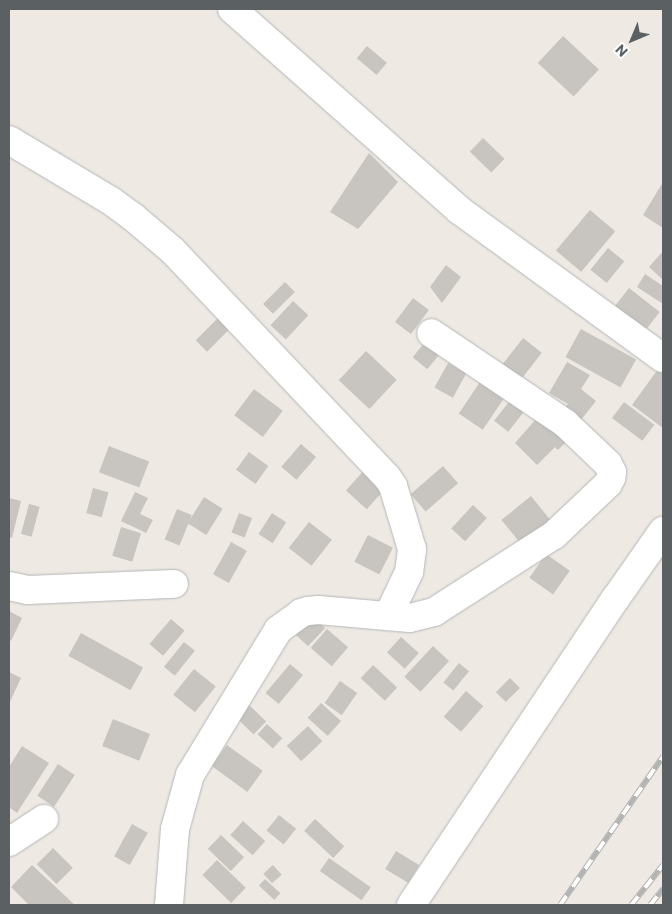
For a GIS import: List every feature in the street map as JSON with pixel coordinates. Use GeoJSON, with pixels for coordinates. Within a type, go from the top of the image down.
{"type":"FeatureCollection","features":[{"type":"Feature","properties":{"kind":"street"},"geometry":{"type":"LineString","coordinates":[[232,9],[459,210],[663,358]]}},
{"type":"Feature","properties":{"kind":"street"},"geometry":{"type":"LineString","coordinates":[[9,140],[111,201],[173,252],[387,477],[393,486],[412,549],[409,572],[388,616]]}},
{"type":"Feature","properties":{"kind":"street"},"geometry":{"type":"LineString","coordinates":[[168,905],[175,829],[190,775],[278,630],[300,613],[308,611],[318,610],[410,618],[434,612],[554,535],[608,484],[611,478],[612,472],[608,464],[565,423],[431,333]]}},
{"type":"Feature","properties":{"kind":"street"},"geometry":{"type":"LineString","coordinates":[[411,905],[616,598],[663,531]]}},
{"type":"Feature","properties":{"kind":"street"},"geometry":{"type":"LineString","coordinates":[[9,586],[28,590],[174,584]]}},
{"type":"Feature","properties":{"kind":"street"},"geometry":{"type":"LineString","coordinates":[[9,842],[44,819]]}},
{"type":"Feature","properties":{"kind":"building"},"geometry":{"type":"Polygon","coordinates":[[[563,36],[599,69],[574,96],[538,63],[563,36]]]}},
{"type":"Feature","properties":{"kind":"building"},"geometry":{"type":"Polygon","coordinates":[[[367,46],[387,63],[377,75],[357,58],[367,46]]]}},
{"type":"Feature","properties":{"kind":"building"},"geometry":{"type":"Polygon","coordinates":[[[483,138],[505,159],[491,173],[470,152],[483,138]]]}},
{"type":"Feature","properties":{"kind":"building"},"geometry":{"type":"Polygon","coordinates":[[[369,153],[398,182],[358,229],[330,212],[369,153]]]}},
{"type":"Feature","properties":{"kind":"building"},"geometry":{"type":"Polygon","coordinates":[[[663,182],[663,228],[643,215],[663,182]]]}},
{"type":"Feature","properties":{"kind":"building"},"geometry":{"type":"Polygon","coordinates":[[[590,210],[615,231],[581,272],[556,251],[590,210]]]}},
{"type":"Feature","properties":{"kind":"building"},"geometry":{"type":"Polygon","coordinates":[[[608,248],[624,261],[607,283],[590,270],[608,248]]]}},
{"type":"Feature","properties":{"kind":"building"},"geometry":{"type":"Polygon","coordinates":[[[663,251],[663,280],[649,267],[663,251]]]}},
{"type":"Feature","properties":{"kind":"building"},"geometry":{"type":"Polygon","coordinates":[[[446,265],[461,277],[442,303],[430,287],[446,265]]]}},
{"type":"Feature","properties":{"kind":"building"},"geometry":{"type":"Polygon","coordinates":[[[645,274],[663,286],[663,304],[637,287],[645,274]]]}},
{"type":"Feature","properties":{"kind":"building"},"geometry":{"type":"Polygon","coordinates":[[[285,282],[295,292],[273,314],[263,304],[285,282]]]}},
{"type":"Feature","properties":{"kind":"building"},"geometry":{"type":"Polygon","coordinates":[[[629,288],[660,312],[642,334],[612,310],[629,288]]]}},
{"type":"Feature","properties":{"kind":"building"},"geometry":{"type":"Polygon","coordinates":[[[413,298],[429,310],[411,334],[395,322],[413,298]]]}},
{"type":"Feature","properties":{"kind":"building"},"geometry":{"type":"Polygon","coordinates":[[[293,301],[308,315],[286,339],[270,325],[293,301]]]}},
{"type":"Feature","properties":{"kind":"building"},"geometry":{"type":"Polygon","coordinates":[[[219,317],[230,328],[207,352],[196,340],[219,317]]]}},
{"type":"Feature","properties":{"kind":"building"},"geometry":{"type":"Polygon","coordinates":[[[581,329],[636,360],[621,388],[565,357],[581,329]]]}},
{"type":"Feature","properties":{"kind":"building"},"geometry":{"type":"Polygon","coordinates":[[[429,337],[444,349],[427,369],[413,357],[429,337]]]}},
{"type":"Feature","properties":{"kind":"building"},"geometry":{"type":"Polygon","coordinates":[[[523,338],[542,353],[521,380],[502,365],[523,338]]]}},
{"type":"Feature","properties":{"kind":"building"},"geometry":{"type":"Polygon","coordinates":[[[366,351],[397,380],[369,409],[339,380],[366,351]]]}},
{"type":"Feature","properties":{"kind":"building"},"geometry":{"type":"Polygon","coordinates":[[[567,362],[590,375],[581,389],[596,401],[577,425],[561,413],[568,404],[549,393],[567,362]]]}},
{"type":"Feature","properties":{"kind":"building"},"geometry":{"type":"Polygon","coordinates":[[[448,363],[466,373],[453,398],[434,387],[448,363]]]}},
{"type":"Feature","properties":{"kind":"building"},"geometry":{"type":"Polygon","coordinates":[[[661,365],[663,367],[663,428],[632,405],[661,365]]]}},
{"type":"Feature","properties":{"kind":"building"},"geometry":{"type":"Polygon","coordinates":[[[480,382],[504,398],[483,430],[459,414],[480,382]]]}},
{"type":"Feature","properties":{"kind":"building"},"geometry":{"type":"Polygon","coordinates":[[[254,389],[283,411],[263,437],[234,415],[254,389]]]}},
{"type":"Feature","properties":{"kind":"building"},"geometry":{"type":"Polygon","coordinates":[[[515,394],[529,405],[508,432],[494,421],[515,394]]]}},
{"type":"Feature","properties":{"kind":"building"},"geometry":{"type":"Polygon","coordinates":[[[624,402],[654,425],[642,441],[612,418],[624,402]]]}},
{"type":"Feature","properties":{"kind":"building"},"geometry":{"type":"Polygon","coordinates":[[[543,411],[570,438],[558,450],[555,447],[537,465],[515,443],[543,411]]]}},
{"type":"Feature","properties":{"kind":"building"},"geometry":{"type":"Polygon","coordinates":[[[301,444],[316,457],[296,480],[281,467],[301,444]]]}},
{"type":"Feature","properties":{"kind":"building"},"geometry":{"type":"Polygon","coordinates":[[[109,446],[149,461],[139,488],[99,472],[109,446]]]}},
{"type":"Feature","properties":{"kind":"building"},"geometry":{"type":"Polygon","coordinates":[[[249,452],[268,466],[255,484],[236,470],[249,452]]]}},
{"type":"Feature","properties":{"kind":"building"},"geometry":{"type":"Polygon","coordinates":[[[368,466],[389,485],[367,509],[346,491],[368,466]]]}},
{"type":"Feature","properties":{"kind":"building"},"geometry":{"type":"Polygon","coordinates":[[[443,466],[458,483],[426,512],[411,494],[443,466]]]}},
{"type":"Feature","properties":{"kind":"building"},"geometry":{"type":"Polygon","coordinates":[[[93,488],[108,492],[102,517],[86,513],[93,488]]]}},
{"type":"Feature","properties":{"kind":"building"},"geometry":{"type":"Polygon","coordinates":[[[135,492],[148,498],[140,514],[153,520],[146,533],[121,521],[135,492]]]}},
{"type":"Feature","properties":{"kind":"building"},"geometry":{"type":"Polygon","coordinates":[[[531,496],[552,522],[522,546],[501,520],[531,496]]]}},
{"type":"Feature","properties":{"kind":"building"},"geometry":{"type":"Polygon","coordinates":[[[204,497],[223,509],[206,535],[188,523],[204,497]]]}},
{"type":"Feature","properties":{"kind":"building"},"geometry":{"type":"Polygon","coordinates":[[[9,498],[21,501],[12,538],[9,537],[9,498]]]}},
{"type":"Feature","properties":{"kind":"building"},"geometry":{"type":"Polygon","coordinates":[[[29,504],[40,507],[32,537],[21,534],[29,504]]]}},
{"type":"Feature","properties":{"kind":"building"},"geometry":{"type":"Polygon","coordinates":[[[473,505],[487,518],[465,541],[451,528],[473,505]]]}},
{"type":"Feature","properties":{"kind":"building"},"geometry":{"type":"Polygon","coordinates":[[[177,509],[192,515],[179,546],[165,540],[177,509]]]}},
{"type":"Feature","properties":{"kind":"building"},"geometry":{"type":"Polygon","coordinates":[[[239,513],[252,518],[245,538],[231,533],[239,513]]]}},
{"type":"Feature","properties":{"kind":"building"},"geometry":{"type":"Polygon","coordinates":[[[272,513],[286,522],[273,543],[258,534],[272,513]]]}},
{"type":"Feature","properties":{"kind":"building"},"geometry":{"type":"Polygon","coordinates":[[[309,522],[332,540],[312,566],[289,548],[309,522]]]}},
{"type":"Feature","properties":{"kind":"building"},"geometry":{"type":"Polygon","coordinates":[[[121,527],[141,533],[132,562],[112,556],[121,527]]]}},
{"type":"Feature","properties":{"kind":"building"},"geometry":{"type":"Polygon","coordinates":[[[368,535],[393,548],[379,574],[354,562],[368,535]]]}},
{"type":"Feature","properties":{"kind":"building"},"geometry":{"type":"Polygon","coordinates":[[[231,542],[247,551],[229,583],[213,574],[231,542]]]}},
{"type":"Feature","properties":{"kind":"building"},"geometry":{"type":"Polygon","coordinates":[[[546,554],[570,571],[553,594],[529,578],[546,554]]]}},
{"type":"Feature","properties":{"kind":"building"},"geometry":{"type":"Polygon","coordinates":[[[9,611],[22,618],[11,641],[9,639],[9,611]]]}},
{"type":"Feature","properties":{"kind":"building"},"geometry":{"type":"Polygon","coordinates":[[[309,613],[325,628],[308,646],[292,631],[309,613]]]}},
{"type":"Feature","properties":{"kind":"building"},"geometry":{"type":"Polygon","coordinates":[[[171,619],[185,631],[163,656],[149,644],[171,619]]]}},
{"type":"Feature","properties":{"kind":"building"},"geometry":{"type":"Polygon","coordinates":[[[327,629],[348,647],[332,666],[311,648],[327,629]]]}},
{"type":"Feature","properties":{"kind":"building"},"geometry":{"type":"Polygon","coordinates":[[[81,633],[143,667],[130,690],[68,656],[81,633]]]}},
{"type":"Feature","properties":{"kind":"building"},"geometry":{"type":"Polygon","coordinates":[[[401,637],[419,653],[405,669],[387,653],[401,637]]]}},
{"type":"Feature","properties":{"kind":"building"},"geometry":{"type":"Polygon","coordinates":[[[184,642],[195,651],[175,676],[164,667],[184,642]]]}},
{"type":"Feature","properties":{"kind":"building"},"geometry":{"type":"Polygon","coordinates":[[[433,646],[449,661],[420,692],[404,677],[433,646]]]}},
{"type":"Feature","properties":{"kind":"building"},"geometry":{"type":"Polygon","coordinates":[[[459,663],[469,671],[453,691],[443,682],[459,663]]]}},
{"type":"Feature","properties":{"kind":"building"},"geometry":{"type":"Polygon","coordinates":[[[290,664],[303,675],[279,704],[266,693],[290,664]]]}},
{"type":"Feature","properties":{"kind":"building"},"geometry":{"type":"Polygon","coordinates":[[[373,665],[397,688],[385,701],[361,678],[373,665]]]}},
{"type":"Feature","properties":{"kind":"building"},"geometry":{"type":"Polygon","coordinates":[[[194,669],[216,687],[195,712],[173,695],[194,669]]]}},
{"type":"Feature","properties":{"kind":"building"},"geometry":{"type":"Polygon","coordinates":[[[9,672],[21,678],[9,704],[9,672]]]}},
{"type":"Feature","properties":{"kind":"building"},"geometry":{"type":"Polygon","coordinates":[[[510,678],[520,688],[506,702],[496,692],[510,678]]]}},
{"type":"Feature","properties":{"kind":"building"},"geometry":{"type":"Polygon","coordinates":[[[340,681],[357,693],[342,715],[325,703],[340,681]]]}},
{"type":"Feature","properties":{"kind":"building"},"geometry":{"type":"Polygon","coordinates":[[[466,691],[483,706],[461,732],[444,717],[466,691]]]}},
{"type":"Feature","properties":{"kind":"building"},"geometry":{"type":"Polygon","coordinates":[[[246,702],[266,721],[254,734],[233,715],[246,702]]]}},
{"type":"Feature","properties":{"kind":"building"},"geometry":{"type":"Polygon","coordinates":[[[321,703],[341,721],[328,736],[308,718],[321,703]]]}},
{"type":"Feature","properties":{"kind":"building"},"geometry":{"type":"Polygon","coordinates":[[[113,719],[150,734],[139,761],[102,746],[113,719]]]}},
{"type":"Feature","properties":{"kind":"building"},"geometry":{"type":"Polygon","coordinates":[[[267,724],[282,738],[273,749],[257,734],[267,724]]]}},
{"type":"Feature","properties":{"kind":"building"},"geometry":{"type":"Polygon","coordinates":[[[308,726],[322,741],[301,761],[287,746],[308,726]]]}},
{"type":"Feature","properties":{"kind":"building"},"geometry":{"type":"Polygon","coordinates":[[[227,745],[263,771],[247,792],[212,766],[227,745]]]}},
{"type":"Feature","properties":{"kind":"building"},"geometry":{"type":"Polygon","coordinates":[[[22,746],[49,763],[17,813],[9,807],[9,767],[22,746]]]}},
{"type":"Feature","properties":{"kind":"building"},"geometry":{"type":"Polygon","coordinates":[[[58,764],[75,775],[54,807],[37,796],[58,764]]]}},
{"type":"Feature","properties":{"kind":"building"},"geometry":{"type":"Polygon","coordinates":[[[279,815],[296,829],[284,844],[266,831],[279,815]]]}},
{"type":"Feature","properties":{"kind":"building"},"geometry":{"type":"Polygon","coordinates":[[[315,819],[344,846],[333,858],[304,831],[315,819]]]}},
{"type":"Feature","properties":{"kind":"building"},"geometry":{"type":"Polygon","coordinates":[[[243,821],[265,841],[253,855],[230,835],[243,821]]]}},
{"type":"Feature","properties":{"kind":"building"},"geometry":{"type":"Polygon","coordinates":[[[132,824],[148,833],[130,865],[114,856],[132,824]]]}},
{"type":"Feature","properties":{"kind":"building"},"geometry":{"type":"Polygon","coordinates":[[[221,835],[244,857],[231,871],[208,849],[221,835]]]}},
{"type":"Feature","properties":{"kind":"building"},"geometry":{"type":"Polygon","coordinates":[[[53,848],[73,868],[57,884],[37,864],[53,848]]]}},
{"type":"Feature","properties":{"kind":"building"},"geometry":{"type":"Polygon","coordinates":[[[396,851],[419,865],[408,883],[385,869],[396,851]]]}},
{"type":"Feature","properties":{"kind":"building"},"geometry":{"type":"Polygon","coordinates":[[[329,858],[371,887],[362,900],[320,871],[329,858]]]}},
{"type":"Feature","properties":{"kind":"building"},"geometry":{"type":"Polygon","coordinates":[[[217,860],[246,888],[231,903],[202,875],[217,860]]]}},
{"type":"Feature","properties":{"kind":"building"},"geometry":{"type":"Polygon","coordinates":[[[32,865],[75,905],[29,905],[11,887],[32,865]]]}},
{"type":"Feature","properties":{"kind":"building"},"geometry":{"type":"Polygon","coordinates":[[[273,865],[282,875],[272,883],[263,874],[273,865]]]}},
{"type":"Feature","properties":{"kind":"building"},"geometry":{"type":"Polygon","coordinates":[[[265,879],[280,893],[274,900],[259,886],[265,879]]]}},
{"type":"Feature","properties":{"kind":"railway"},"geometry":{"type":"LineString","coordinates":[[560,905],[663,756]]}},
{"type":"Feature","properties":{"kind":"railway"},"geometry":{"type":"LineString","coordinates":[[631,905],[663,865]]}},
{"type":"Feature","properties":{"kind":"railway"},"geometry":{"type":"LineString","coordinates":[[650,905],[663,889]]}}]}
